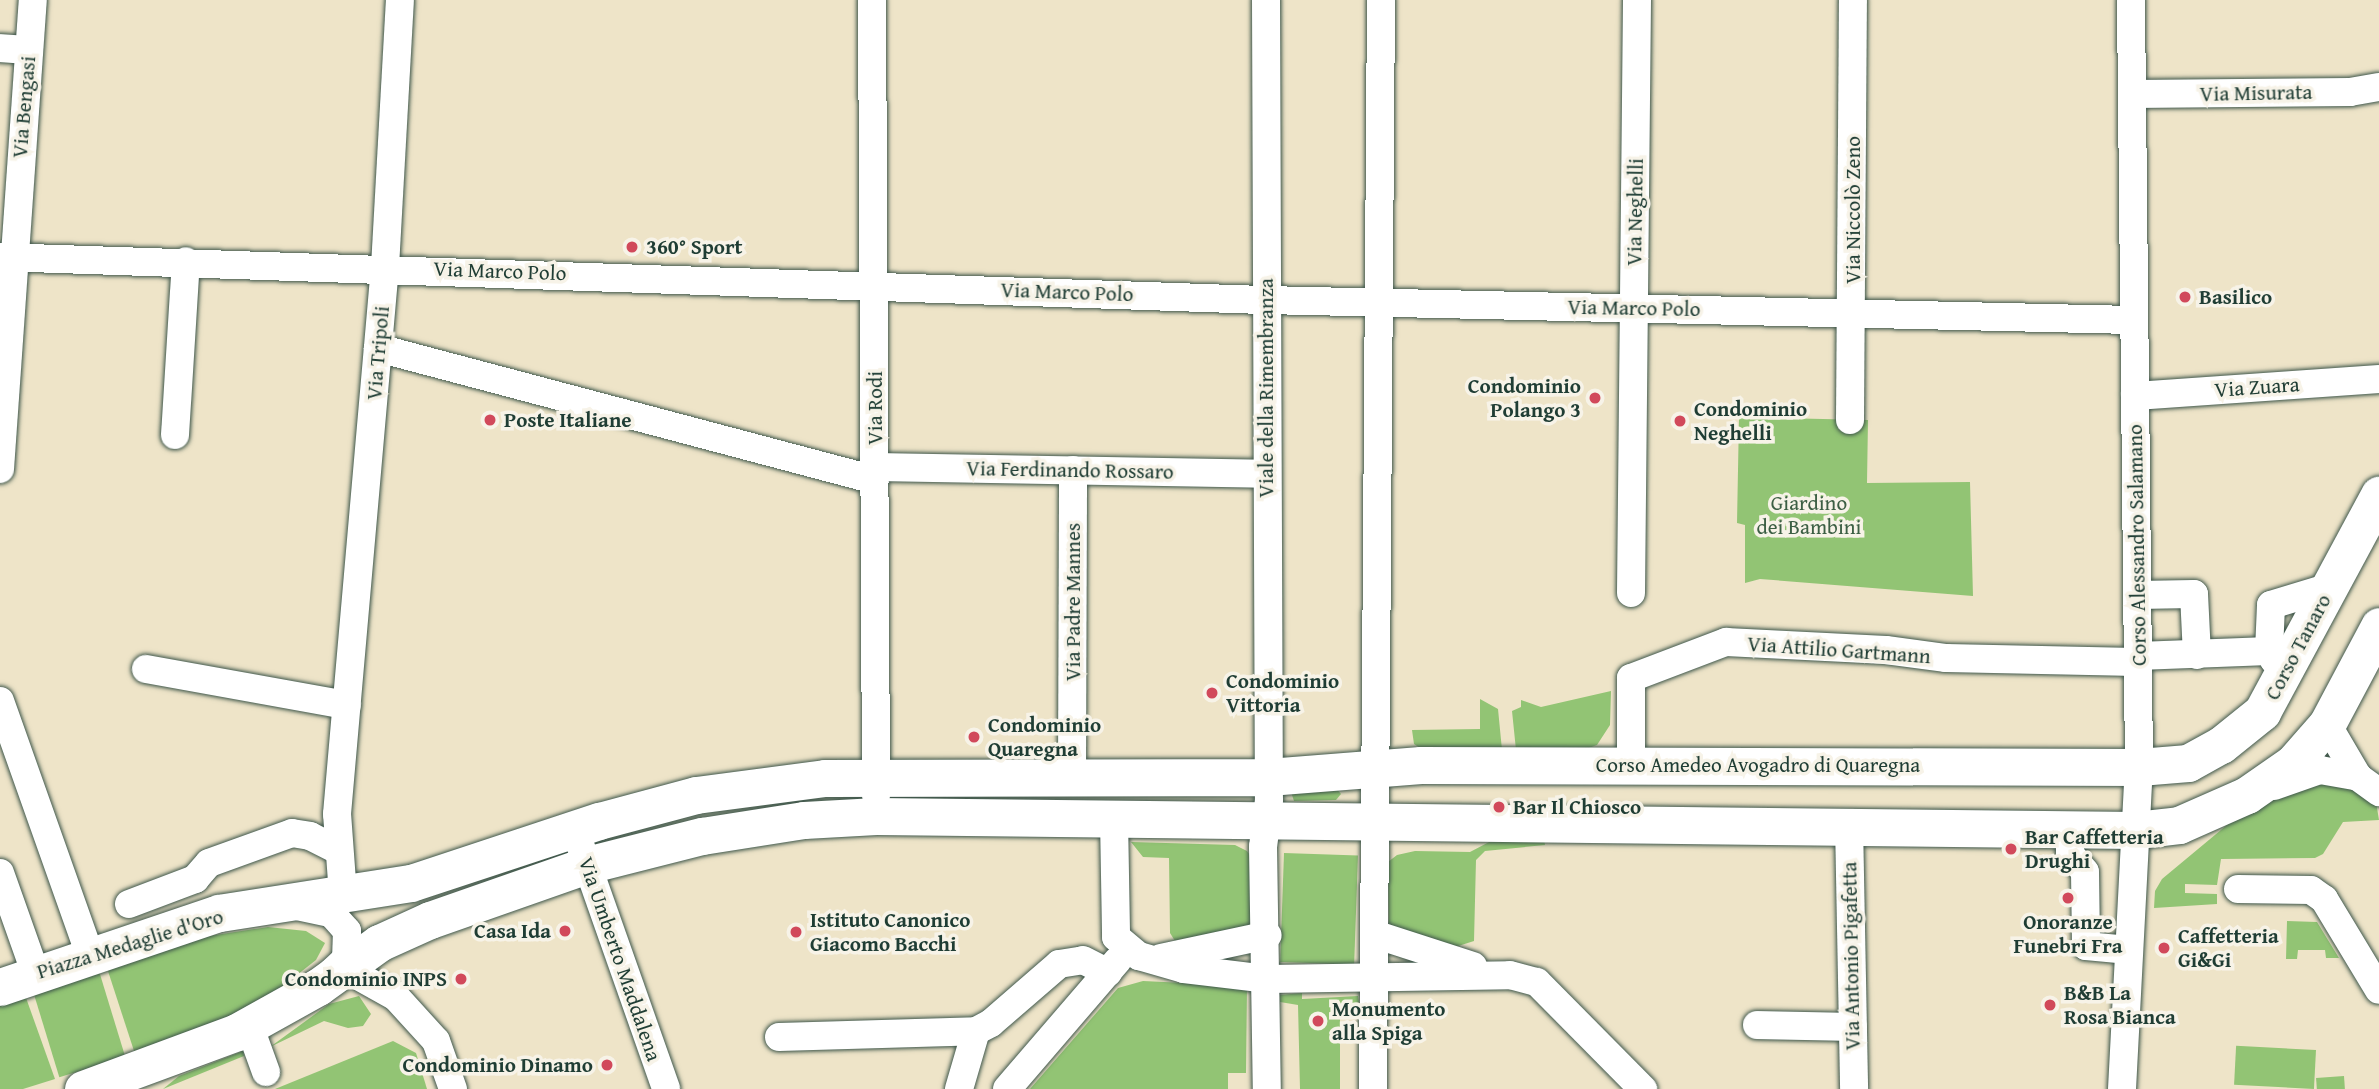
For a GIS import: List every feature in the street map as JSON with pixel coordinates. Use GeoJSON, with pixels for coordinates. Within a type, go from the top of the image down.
{"type":"FeatureCollection","features":[{"type":"Feature","properties":{"kind":"main road","name":"Corso Tanaro"},"geometry":{"type":"LineString","coordinates":[[2139,767],[2188,763],[2221,746],[2262,712],[2279,658],[2330,587],[2379,495]]}},
{"type":"Feature","properties":{"kind":"main road"},"geometry":{"type":"LineString","coordinates":[[331,977],[379,943],[430,920],[587,865],[702,836],[804,820],[876,816],[1265,821],[1849,823],[2136,830],[2179,825],[2247,795],[2292,764],[2327,724],[2379,626]]}},
{"type":"Feature","properties":{"kind":"main road","name":"Corso Amedeo Avogadro di Quaregna"},"geometry":{"type":"LineString","coordinates":[[1072,775],[1268,776],[1377,772],[1421,765],[1631,763],[2139,767]]}},
{"type":"Feature","properties":{"kind":"main road"},"geometry":{"type":"LineString","coordinates":[[287,904],[411,883],[574,829],[696,795],[876,774],[1072,775]]}},
{"type":"Feature","properties":{"kind":"main road","name":"Piazza Medaglie d'Oro"},"geometry":{"type":"LineString","coordinates":[[0,987],[35,972],[219,913],[287,904]]}},
{"type":"Feature","properties":{"kind":"main road","name":"Piazza Medaglie d'Oro"},"geometry":{"type":"LineString","coordinates":[[83,1089],[137,1079],[249,1025],[331,977]]}},
{"type":"Feature","properties":{"kind":"street","name":"Via Bengasi"},"geometry":{"type":"LineString","coordinates":[[0,469],[6,256],[33,0]]}},
{"type":"Feature","properties":{"kind":"street","name":"Via Tripoli"},"geometry":{"type":"LineString","coordinates":[[343,895],[337,850],[385,267],[400,0]]}},
{"type":"Feature","properties":{"kind":"street","name":"Via Rodi"},"geometry":{"type":"LineString","coordinates":[[872,0],[876,816]]}},
{"type":"Feature","properties":{"kind":"street","name":"Viale della Rimembranza"},"geometry":{"type":"LineString","coordinates":[[1266,0],[1267,1089]]}},
{"type":"Feature","properties":{"kind":"street"},"geometry":{"type":"LineString","coordinates":[[1373,1089],[1381,0]]}},
{"type":"Feature","properties":{"kind":"street","name":"Via Neghelli"},"geometry":{"type":"LineString","coordinates":[[1631,593],[1637,0]]}},
{"type":"Feature","properties":{"kind":"street","name":"Via Niccolò Zeno"},"geometry":{"type":"LineString","coordinates":[[1850,420],[1853,0]]}},
{"type":"Feature","properties":{"kind":"street","name":"Corso Alessandro Salamano"},"geometry":{"type":"LineString","coordinates":[[2122,1089],[2139,767],[2131,0]]}},
{"type":"Feature","properties":{"kind":"street"},"geometry":{"type":"LineString","coordinates":[[0,48],[28,50]]}},
{"type":"Feature","properties":{"kind":"street","name":"Via Misurata"},"geometry":{"type":"LineString","coordinates":[[2132,94],[2350,92],[2379,87]]}},
{"type":"Feature","properties":{"kind":"street","name":"Via Marco Polo"},"geometry":{"type":"LineString","coordinates":[[6,256],[874,284],[1265,300],[2134,320]]}},
{"type":"Feature","properties":{"kind":"street"},"geometry":{"type":"LineString","coordinates":[[175,435],[186,261]]}},
{"type":"Feature","properties":{"kind":"street","name":"Via Ferdinando Rossaro"},"geometry":{"type":"LineString","coordinates":[[378,348],[875,473],[1073,470],[1265,474]]}},
{"type":"Feature","properties":{"kind":"street","name":"Via Zuara"},"geometry":{"type":"LineString","coordinates":[[2135,396],[2379,379]]}},
{"type":"Feature","properties":{"kind":"street","name":"Via Padre Mannes"},"geometry":{"type":"LineString","coordinates":[[1072,775],[1073,470]]}},
{"type":"Feature","properties":{"kind":"street"},"geometry":{"type":"LineString","coordinates":[[2137,595],[2194,594],[2189,655]]}},
{"type":"Feature","properties":{"kind":"street","name":"Via Attilio Gartmann"},"geometry":{"type":"LineString","coordinates":[[1631,763],[1631,678],[1726,642],[1886,650],[1946,658],[2138,659]]}},
{"type":"Feature","properties":{"kind":"street"},"geometry":{"type":"LineString","coordinates":[[2138,659],[2189,655],[2279,658]]}},
{"type":"Feature","properties":{"kind":"street"},"geometry":{"type":"LineString","coordinates":[[146,669],[347,705]]}},
{"type":"Feature","properties":{"kind":"street"},"geometry":{"type":"LineString","coordinates":[[0,701],[90,955]]}},
{"type":"Feature","properties":{"kind":"street"},"geometry":{"type":"LineString","coordinates":[[2327,724],[2369,785]]}},
{"type":"Feature","properties":{"kind":"street"},"geometry":{"type":"LineString","coordinates":[[2247,795],[2320,770],[2369,785]]}},
{"type":"Feature","properties":{"kind":"street"},"geometry":{"type":"LineString","coordinates":[[1114,818],[1113,916],[1116,937],[1126,949],[1184,969],[1268,979],[1488,972]]}},
{"type":"Feature","properties":{"kind":"street","name":"Via Antonio Pigafetta"},"geometry":{"type":"LineString","coordinates":[[1849,823],[1854,1089]]}},
{"type":"Feature","properties":{"kind":"street"},"geometry":{"type":"LineString","coordinates":[[2070,828],[2070,853],[2087,881],[2086,946],[2129,950]]}},
{"type":"Feature","properties":{"kind":"street","name":"Via Umberto Maddalena"},"geometry":{"type":"LineString","coordinates":[[574,829],[666,1089]]}},
{"type":"Feature","properties":{"kind":"street"},"geometry":{"type":"LineString","coordinates":[[129,904],[195,879],[209,863],[292,833],[337,850]]}},
{"type":"Feature","properties":{"kind":"street"},"geometry":{"type":"LineString","coordinates":[[0,873],[35,972]]}},
{"type":"Feature","properties":{"kind":"street"},"geometry":{"type":"LineString","coordinates":[[195,879],[219,913]]}},
{"type":"Feature","properties":{"kind":"street"},"geometry":{"type":"LineString","coordinates":[[2238,889],[2311,890],[2324,899],[2379,990]]}},
{"type":"Feature","properties":{"kind":"street","name":"Piazza Medaglie d'Oro"},"geometry":{"type":"LineString","coordinates":[[287,904],[331,913],[347,931],[346,959],[331,977]]}},
{"type":"Feature","properties":{"kind":"street"},"geometry":{"type":"LineString","coordinates":[[1374,934],[1488,972],[1537,982],[1643,1089]]}},
{"type":"Feature","properties":{"kind":"street"},"geometry":{"type":"LineString","coordinates":[[1154,960],[1268,935]]}},
{"type":"Feature","properties":{"kind":"street"},"geometry":{"type":"LineString","coordinates":[[1007,1089],[1126,949]]}},
{"type":"Feature","properties":{"kind":"street"},"geometry":{"type":"LineString","coordinates":[[779,1037],[976,1031],[991,1023],[1059,964],[1083,960],[1108,973]]}},
{"type":"Feature","properties":{"kind":"street"},"geometry":{"type":"LineString","coordinates":[[331,977],[396,997],[436,1041],[453,1089]]}},
{"type":"Feature","properties":{"kind":"street"},"geometry":{"type":"LineString","coordinates":[[249,1025],[266,1072]]}},
{"type":"Feature","properties":{"kind":"street"},"geometry":{"type":"LineString","coordinates":[[1756,1025],[1853,1027]]}},
{"type":"Feature","properties":{"kind":"street"},"geometry":{"type":"LineString","coordinates":[[959,1089],[976,1031]]}},
{"type":"Feature","properties":{"kind":"green space","name":"Giardino dei Bambini"},"geometry":{"type":"Polygon","coordinates":[[[1739,417],[1868,420],[1867,483],[1970,482],[1973,596],[1760,579],[1745,583],[1745,525],[1737,523],[1739,417]]]}},
{"type":"Feature","properties":{"kind":"green space"},"geometry":{"type":"Polygon","coordinates":[[[1611,691],[1610,725],[1597,745],[1586,749],[1516,750],[1512,711],[1521,707],[1521,700],[1541,707],[1611,691]]]}},
{"type":"Feature","properties":{"kind":"green space"},"geometry":{"type":"Polygon","coordinates":[[[1480,699],[1498,709],[1502,750],[1423,750],[1414,744],[1412,730],[1480,729],[1480,699]]]}},
{"type":"Feature","properties":{"kind":"green space"},"geometry":{"type":"Polygon","coordinates":[[[2340,782],[2376,802],[2379,820],[2343,822],[2323,854],[2315,858],[2221,859],[2217,885],[2185,884],[2185,893],[2217,894],[2217,904],[2154,908],[2155,891],[2162,879],[2257,800],[2278,788],[2340,782]]]}},
{"type":"Feature","properties":{"kind":"green space"},"geometry":{"type":"Polygon","coordinates":[[[1336,788],[1341,794],[1336,800],[1294,801],[1292,795],[1292,789],[1336,788]]]}},
{"type":"Feature","properties":{"kind":"green space"},"geometry":{"type":"Polygon","coordinates":[[[1544,839],[1545,845],[1485,851],[1476,860],[1474,941],[1452,948],[1395,930],[1389,923],[1388,862],[1397,855],[1415,851],[1470,852],[1491,841],[1544,839]]]}},
{"type":"Feature","properties":{"kind":"green space"},"geometry":{"type":"Polygon","coordinates":[[[1131,842],[1235,845],[1247,851],[1256,864],[1251,926],[1175,941],[1170,933],[1169,858],[1143,857],[1131,842]]]}},
{"type":"Feature","properties":{"kind":"green space"},"geometry":{"type":"Polygon","coordinates":[[[1284,853],[1358,856],[1354,965],[1280,962],[1284,853]]]}},
{"type":"Feature","properties":{"kind":"green space"},"geometry":{"type":"Polygon","coordinates":[[[2287,921],[2317,922],[2339,958],[2326,958],[2325,950],[2298,950],[2297,959],[2286,959],[2287,921]]]}},
{"type":"Feature","properties":{"kind":"green space"},"geometry":{"type":"Polygon","coordinates":[[[268,927],[306,931],[325,943],[316,960],[269,997],[239,1014],[135,1054],[107,968],[209,936],[268,927]]]}},
{"type":"Feature","properties":{"kind":"green space"},"geometry":{"type":"Polygon","coordinates":[[[99,971],[125,1057],[59,1077],[33,991],[99,971]]]}},
{"type":"Feature","properties":{"kind":"green space"},"geometry":{"type":"Polygon","coordinates":[[[1143,981],[1247,986],[1246,1073],[1228,1073],[1228,1089],[1030,1089],[1118,988],[1143,981]]]}},
{"type":"Feature","properties":{"kind":"green space"},"geometry":{"type":"Polygon","coordinates":[[[1302,993],[1302,999],[1358,996],[1359,1002],[1340,1005],[1340,1089],[1300,1089],[1298,1005],[1280,1002],[1280,995],[1302,993]]]}},
{"type":"Feature","properties":{"kind":"green space"},"geometry":{"type":"Polygon","coordinates":[[[25,995],[55,1079],[23,1089],[0,1089],[0,1006],[25,995]]]}},
{"type":"Feature","properties":{"kind":"green space"},"geometry":{"type":"Polygon","coordinates":[[[359,996],[371,1014],[363,1026],[348,1028],[324,1021],[270,1047],[329,1004],[359,996]]]}},
{"type":"Feature","properties":{"kind":"green space"},"geometry":{"type":"Polygon","coordinates":[[[393,1041],[416,1053],[427,1089],[275,1089],[393,1041]]]}},
{"type":"Feature","properties":{"kind":"green space"},"geometry":{"type":"Polygon","coordinates":[[[2236,1046],[2316,1050],[2314,1089],[2234,1085],[2236,1046]]]}},
{"type":"Feature","properties":{"kind":"green space"},"geometry":{"type":"Polygon","coordinates":[[[243,1051],[244,1056],[163,1089],[179,1076],[243,1051]]]}},
{"type":"Feature","properties":{"kind":"green space"},"geometry":{"type":"Polygon","coordinates":[[[2344,1076],[2345,1089],[2317,1089],[2316,1078],[2344,1076]]]}},
{"type":"Feature","properties":{"kind":"place","name":"360° Sport"},"geometry":{"type":"Point","coordinates":[632,247]}},
{"type":"Feature","properties":{"kind":"place","name":"Basilico"},"geometry":{"type":"Point","coordinates":[2185,297]}},
{"type":"Feature","properties":{"kind":"place","name":"Condominio Polango 3"},"geometry":{"type":"Point","coordinates":[1595,398]}},
{"type":"Feature","properties":{"kind":"place","name":"Poste Italiane"},"geometry":{"type":"Point","coordinates":[490,420]}},
{"type":"Feature","properties":{"kind":"place","name":"Condominio Neghelli"},"geometry":{"type":"Point","coordinates":[1680,421]}},
{"type":"Feature","properties":{"kind":"place","name":"Condominio Vittoria"},"geometry":{"type":"Point","coordinates":[1212,693]}},
{"type":"Feature","properties":{"kind":"place","name":"Condominio Quaregna"},"geometry":{"type":"Point","coordinates":[974,737]}},
{"type":"Feature","properties":{"kind":"place","name":"Bar Il Chiosco"},"geometry":{"type":"Point","coordinates":[1499,807]}},
{"type":"Feature","properties":{"kind":"place","name":"Bar Caffetteria Drughi"},"geometry":{"type":"Point","coordinates":[2011,849]}},
{"type":"Feature","properties":{"kind":"place","name":"Onoranze Funebri Fra"},"geometry":{"type":"Point","coordinates":[2068,898]}},
{"type":"Feature","properties":{"kind":"place","name":"Casa Ida"},"geometry":{"type":"Point","coordinates":[565,931]}},
{"type":"Feature","properties":{"kind":"place","name":"Istituto Canonico Giacomo Bacchi"},"geometry":{"type":"Point","coordinates":[796,932]}},
{"type":"Feature","properties":{"kind":"place","name":"Caffetteria Gi&Gi"},"geometry":{"type":"Point","coordinates":[2164,948]}},
{"type":"Feature","properties":{"kind":"place","name":"Condominio INPS"},"geometry":{"type":"Point","coordinates":[461,979]}},
{"type":"Feature","properties":{"kind":"place","name":"B&B La Rosa Bianca"},"geometry":{"type":"Point","coordinates":[2050,1005]}},
{"type":"Feature","properties":{"kind":"place","name":"Monumento alla Spiga"},"geometry":{"type":"Point","coordinates":[1318,1021]}},
{"type":"Feature","properties":{"kind":"place","name":"Condominio Dinamo"},"geometry":{"type":"Point","coordinates":[607,1065]}}]}
